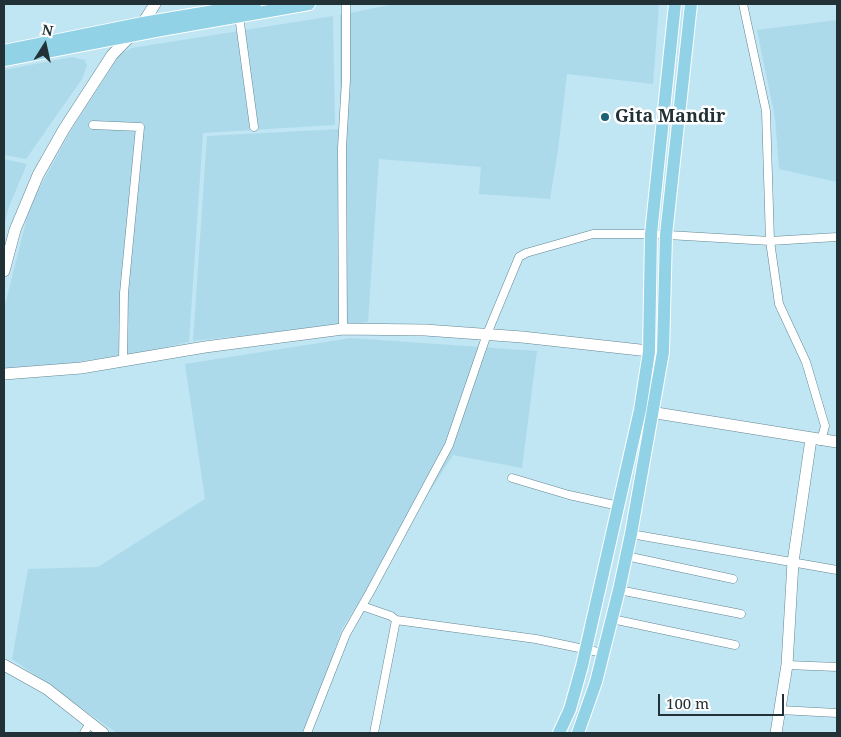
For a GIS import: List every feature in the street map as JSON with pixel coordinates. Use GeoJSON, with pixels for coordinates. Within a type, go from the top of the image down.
{"type":"FeatureCollection","features":[{"type":"Feature","properties":{"kind":"main road"},"geometry":{"type":"LineString","coordinates":[[4,51],[144,23],[255,4]]}},
{"type":"Feature","properties":{"kind":"main road"},"geometry":{"type":"LineString","coordinates":[[4,60],[309,4]]}},
{"type":"Feature","properties":{"kind":"main road"},"geometry":{"type":"LineString","coordinates":[[578,733],[603,653],[631,534],[646,411],[651,234],[675,4]]}},
{"type":"Feature","properties":{"kind":"main road"},"geometry":{"type":"LineString","coordinates":[[559,733],[570,709],[619,506],[663,352],[666,235],[690,4]]}},
{"type":"Feature","properties":{"kind":"street"},"geometry":{"type":"LineString","coordinates":[[4,271],[15,230],[38,175],[64,129],[112,55],[144,23],[155,4]]}},
{"type":"Feature","properties":{"kind":"street"},"geometry":{"type":"LineString","coordinates":[[343,329],[342,148],[346,80],[346,4]]}},
{"type":"Feature","properties":{"kind":"street"},"geometry":{"type":"LineString","coordinates":[[743,4],[766,111],[770,241],[778,304],[806,362],[825,426],[816,440],[793,562],[787,665],[776,733]]}},
{"type":"Feature","properties":{"kind":"street"},"geometry":{"type":"LineString","coordinates":[[239,16],[254,127]]}},
{"type":"Feature","properties":{"kind":"street"},"geometry":{"type":"LineString","coordinates":[[93,125],[140,127],[124,285],[123,361]]}},
{"type":"Feature","properties":{"kind":"street"},"geometry":{"type":"LineString","coordinates":[[307,733],[346,634],[449,445],[487,334],[519,257],[526,253],[593,234],[651,234],[770,241],[837,237]]}},
{"type":"Feature","properties":{"kind":"street"},"geometry":{"type":"LineString","coordinates":[[4,374],[81,368],[206,347],[343,329],[425,330],[487,334],[663,352]]}},
{"type":"Feature","properties":{"kind":"street"},"geometry":{"type":"LineString","coordinates":[[646,411],[837,442]]}},
{"type":"Feature","properties":{"kind":"street"},"geometry":{"type":"LineString","coordinates":[[512,478],[569,495],[619,506]]}},
{"type":"Feature","properties":{"kind":"street"},"geometry":{"type":"LineString","coordinates":[[631,534],[837,570]]}},
{"type":"Feature","properties":{"kind":"street"},"geometry":{"type":"LineString","coordinates":[[626,556],[734,579]]}},
{"type":"Feature","properties":{"kind":"street"},"geometry":{"type":"LineString","coordinates":[[619,590],[741,614]]}},
{"type":"Feature","properties":{"kind":"street"},"geometry":{"type":"LineString","coordinates":[[362,606],[391,616],[396,620],[536,639],[603,653]]}},
{"type":"Feature","properties":{"kind":"street"},"geometry":{"type":"LineString","coordinates":[[612,619],[735,645]]}},
{"type":"Feature","properties":{"kind":"street"},"geometry":{"type":"LineString","coordinates":[[374,733],[396,620]]}},
{"type":"Feature","properties":{"kind":"street"},"geometry":{"type":"LineString","coordinates":[[4,665],[46,689],[103,733]]}},
{"type":"Feature","properties":{"kind":"street"},"geometry":{"type":"LineString","coordinates":[[787,665],[837,667]]}},
{"type":"Feature","properties":{"kind":"street"},"geometry":{"type":"LineString","coordinates":[[4,672],[43,694],[88,731]]}},
{"type":"Feature","properties":{"kind":"street"},"geometry":{"type":"LineString","coordinates":[[780,710],[837,713]]}},
{"type":"Feature","properties":{"kind":"shaded area"},"geometry":{"type":"Polygon","coordinates":[[[394,4],[659,4],[653,84],[567,74],[550,199],[479,194],[481,167],[379,159],[368,322],[193,341],[207,136],[340,129],[340,15],[394,4]]]}},
{"type":"Feature","properties":{"kind":"shaded area"},"geometry":{"type":"Polygon","coordinates":[[[333,16],[335,125],[203,133],[189,342],[149,351],[63,364],[4,369],[4,309],[30,205],[71,130],[120,54],[132,48],[333,16]]]}},
{"type":"Feature","properties":{"kind":"shaded area"},"geometry":{"type":"Polygon","coordinates":[[[837,20],[837,182],[779,169],[775,118],[757,30],[837,20]]]}},
{"type":"Feature","properties":{"kind":"shaded area"},"geometry":{"type":"Polygon","coordinates":[[[72,57],[85,60],[87,66],[82,79],[26,159],[4,155],[4,70],[72,57]]]}},
{"type":"Feature","properties":{"kind":"shaded area"},"geometry":{"type":"Polygon","coordinates":[[[4,159],[27,164],[8,209],[4,228],[4,159]]]}},
{"type":"Feature","properties":{"kind":"shaded area"},"geometry":{"type":"Polygon","coordinates":[[[351,338],[537,351],[522,468],[453,455],[342,629],[306,733],[117,733],[12,659],[28,569],[98,567],[205,499],[185,364],[351,338]]]}},
{"type":"Feature","properties":{"kind":"place","name":"Gita Mandir"},"geometry":{"type":"Point","coordinates":[605,117]}}]}
